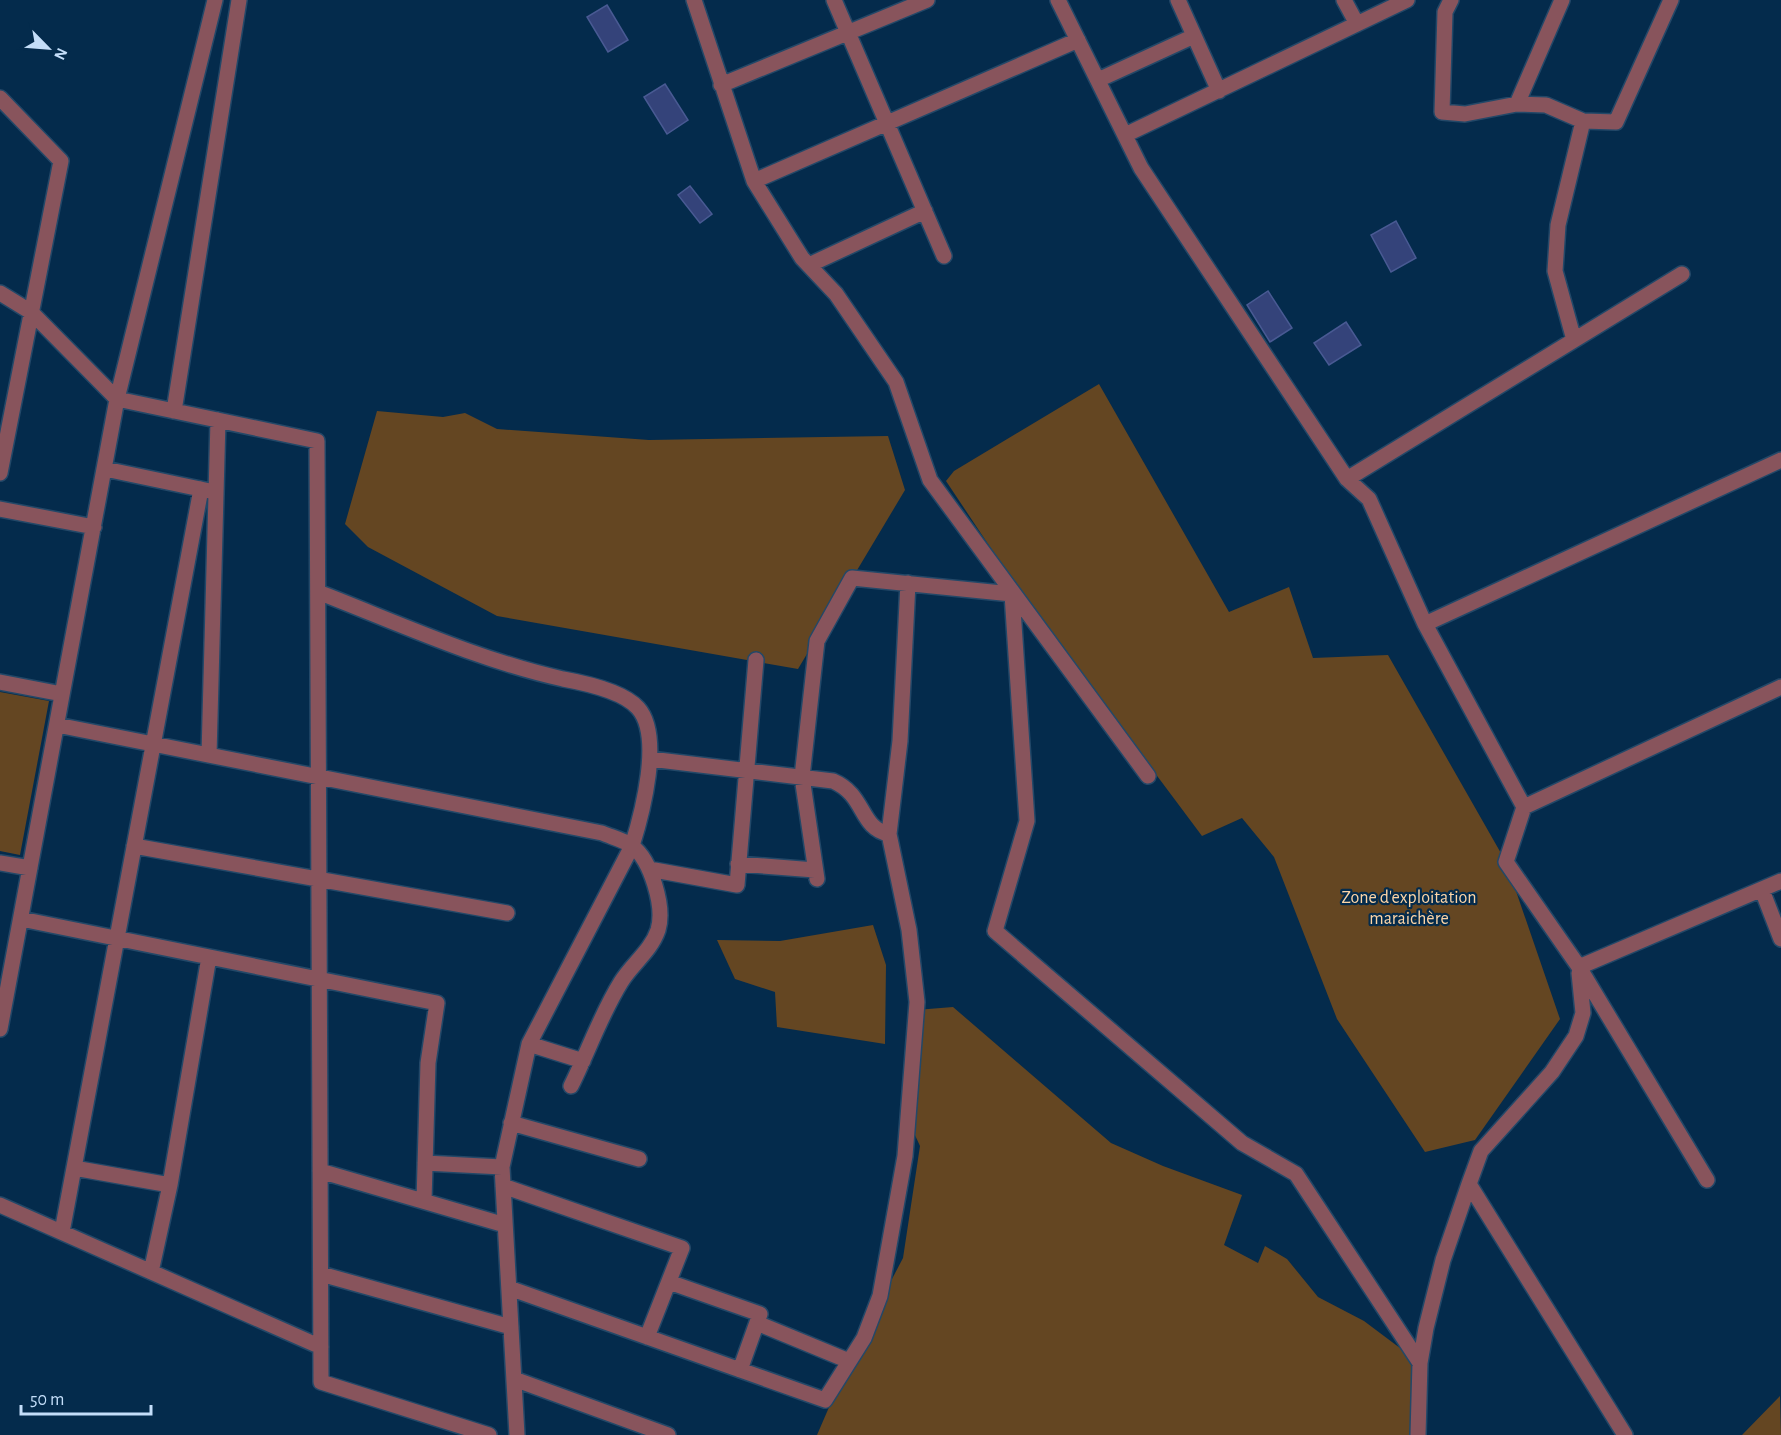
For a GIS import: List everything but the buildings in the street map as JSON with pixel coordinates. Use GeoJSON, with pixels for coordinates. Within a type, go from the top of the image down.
{"type":"FeatureCollection","features":[{"type":"Feature","properties":{"kind":"street"},"geometry":{"type":"LineString","coordinates":[[0,1029],[117,399],[214,0]]}},
{"type":"Feature","properties":{"kind":"street"},"geometry":{"type":"LineString","coordinates":[[174,411],[239,0]]}},
{"type":"Feature","properties":{"kind":"street"},"geometry":{"type":"LineString","coordinates":[[694,0],[754,181],[809,265],[836,294],[896,382],[930,480],[1148,776]]}},
{"type":"Feature","properties":{"kind":"street"},"geometry":{"type":"LineString","coordinates":[[834,0],[944,256]]}},
{"type":"Feature","properties":{"kind":"street"},"geometry":{"type":"LineString","coordinates":[[721,85],[927,0]]}},
{"type":"Feature","properties":{"kind":"street"},"geometry":{"type":"LineString","coordinates":[[1058,0],[1141,168],[1347,479],[1369,499],[1425,624],[1524,807],[1506,862],[1579,967],[1707,1180]]}},
{"type":"Feature","properties":{"kind":"street"},"geometry":{"type":"LineString","coordinates":[[1178,0],[1219,91]]}},
{"type":"Feature","properties":{"kind":"street"},"geometry":{"type":"LineString","coordinates":[[1344,0],[1357,24]]}},
{"type":"Feature","properties":{"kind":"street"},"geometry":{"type":"LineString","coordinates":[[1125,135],[1407,0]]}},
{"type":"Feature","properties":{"kind":"street"},"geometry":{"type":"LineString","coordinates":[[1450,0],[1445,12],[1443,112],[1465,114],[1517,104],[1546,105],[1583,121],[1616,122],[1671,0]]}},
{"type":"Feature","properties":{"kind":"street"},"geometry":{"type":"LineString","coordinates":[[1517,104],[1562,0]]}},
{"type":"Feature","properties":{"kind":"street"},"geometry":{"type":"LineString","coordinates":[[1098,80],[1194,36]]}},
{"type":"Feature","properties":{"kind":"street"},"geometry":{"type":"LineString","coordinates":[[754,181],[1078,40]]}},
{"type":"Feature","properties":{"kind":"street"},"geometry":{"type":"LineString","coordinates":[[0,98],[61,161],[0,473]]}},
{"type":"Feature","properties":{"kind":"street"},"geometry":{"type":"LineString","coordinates":[[1574,340],[1556,271],[1558,225],[1583,121]]}},
{"type":"Feature","properties":{"kind":"street"},"geometry":{"type":"LineString","coordinates":[[809,265],[925,211]]}},
{"type":"Feature","properties":{"kind":"street"},"geometry":{"type":"LineString","coordinates":[[1347,479],[1682,274]]}},
{"type":"Feature","properties":{"kind":"street"},"geometry":{"type":"LineString","coordinates":[[0,293],[31,312],[117,399],[317,441],[321,1382],[489,1435]]}},
{"type":"Feature","properties":{"kind":"street"},"geometry":{"type":"LineString","coordinates":[[62,1232],[153,745],[209,490],[218,420]]}},
{"type":"Feature","properties":{"kind":"street"},"geometry":{"type":"LineString","coordinates":[[1425,624],[1781,460]]}},
{"type":"Feature","properties":{"kind":"street"},"geometry":{"type":"LineString","coordinates":[[105,469],[209,490]]}},
{"type":"Feature","properties":{"kind":"street"},"geometry":{"type":"LineString","coordinates":[[209,490],[209,755]]}},
{"type":"Feature","properties":{"kind":"street"},"geometry":{"type":"LineString","coordinates":[[0,509],[94,526]]}},
{"type":"Feature","properties":{"kind":"street"},"geometry":{"type":"LineString","coordinates":[[738,864],[816,874],[802,777],[817,641],[852,578],[1012,594]]}},
{"type":"Feature","properties":{"kind":"street"},"geometry":{"type":"LineString","coordinates":[[509,1288],[825,1400],[864,1338],[880,1296],[901,1180],[917,1002],[909,930],[890,834],[900,741],[908,583]]}},
{"type":"Feature","properties":{"kind":"street"},"geometry":{"type":"LineString","coordinates":[[318,592],[513,668],[610,691],[638,707],[645,721],[650,759],[642,811],[632,846],[530,1044],[502,1167],[517,1435]]}},
{"type":"Feature","properties":{"kind":"street"},"geometry":{"type":"LineString","coordinates":[[1012,594],[1026,821],[994,931],[1242,1143],[1296,1173],[1420,1363]]}},
{"type":"Feature","properties":{"kind":"street"},"geometry":{"type":"LineString","coordinates":[[649,869],[737,885],[756,660]]}},
{"type":"Feature","properties":{"kind":"street"},"geometry":{"type":"LineString","coordinates":[[0,682],[62,694]]}},
{"type":"Feature","properties":{"kind":"street"},"geometry":{"type":"LineString","coordinates":[[1524,807],[1781,687]]}},
{"type":"Feature","properties":{"kind":"street"},"geometry":{"type":"LineString","coordinates":[[57,725],[602,833],[632,846],[649,869],[661,916],[658,931],[640,960],[621,981],[571,1086]]}},
{"type":"Feature","properties":{"kind":"street"},"geometry":{"type":"LineString","coordinates":[[650,759],[833,781],[852,792],[871,825],[880,832],[890,834]]}},
{"type":"Feature","properties":{"kind":"street"},"geometry":{"type":"LineString","coordinates":[[134,846],[507,913]]}},
{"type":"Feature","properties":{"kind":"street"},"geometry":{"type":"LineString","coordinates":[[0,863],[30,868]]}},
{"type":"Feature","properties":{"kind":"street"},"geometry":{"type":"LineString","coordinates":[[1579,967],[1781,881]]}},
{"type":"Feature","properties":{"kind":"street"},"geometry":{"type":"LineString","coordinates":[[1762,890],[1781,939]]}},
{"type":"Feature","properties":{"kind":"street"},"geometry":{"type":"LineString","coordinates":[[21,919],[437,1004],[429,1063],[424,1201]]}},
{"type":"Feature","properties":{"kind":"street"},"geometry":{"type":"LineString","coordinates":[[151,1272],[170,1185],[209,957]]}},
{"type":"Feature","properties":{"kind":"street"},"geometry":{"type":"LineString","coordinates":[[1418,1435],[1420,1363],[1433,1292],[1469,1184],[1481,1151],[1552,1072],[1576,1036],[1583,1012],[1579,967]]}},
{"type":"Feature","properties":{"kind":"street"},"geometry":{"type":"LineString","coordinates":[[530,1044],[583,1061]]}},
{"type":"Feature","properties":{"kind":"street"},"geometry":{"type":"LineString","coordinates":[[512,1123],[639,1159]]}},
{"type":"Feature","properties":{"kind":"street"},"geometry":{"type":"LineString","coordinates":[[425,1163],[502,1167]]}},
{"type":"Feature","properties":{"kind":"street"},"geometry":{"type":"LineString","coordinates":[[74,1168],[170,1185]]}},
{"type":"Feature","properties":{"kind":"street"},"geometry":{"type":"LineString","coordinates":[[320,1171],[505,1225]]}},
{"type":"Feature","properties":{"kind":"street"},"geometry":{"type":"LineString","coordinates":[[1469,1184],[1625,1435]]}},
{"type":"Feature","properties":{"kind":"street"},"geometry":{"type":"LineString","coordinates":[[503,1186],[682,1248],[647,1337]]}},
{"type":"Feature","properties":{"kind":"street"},"geometry":{"type":"LineString","coordinates":[[0,1205],[321,1347]]}},
{"type":"Feature","properties":{"kind":"street"},"geometry":{"type":"LineString","coordinates":[[321,1274],[511,1328]]}},
{"type":"Feature","properties":{"kind":"street"},"geometry":{"type":"LineString","coordinates":[[669,1282],[760,1314],[740,1370]]}},
{"type":"Feature","properties":{"kind":"street"},"geometry":{"type":"LineString","coordinates":[[757,1323],[849,1361]]}},
{"type":"Feature","properties":{"kind":"street"},"geometry":{"type":"LineString","coordinates":[[514,1379],[668,1435]]}},
{"type":"Feature","properties":{"kind":"green space","name":"Zone d'exploitation maraichère"},"geometry":{"type":"Polygon","coordinates":[[[1099,384],[1229,612],[1289,587],[1313,658],[1388,655],[1506,862],[1560,1019],[1475,1140],[1425,1152],[1337,1019],[1274,857],[1242,818],[1202,836],[1022,595],[946,481],[954,471],[1099,384]]]}},
{"type":"Feature","properties":{"kind":"green space"},"geometry":{"type":"Polygon","coordinates":[[[377,411],[443,417],[465,413],[497,429],[649,440],[888,436],[905,490],[798,669],[497,616],[368,547],[345,524],[377,411]]]}},
{"type":"Feature","properties":{"kind":"green space"},"geometry":{"type":"Polygon","coordinates":[[[0,692],[49,701],[20,855],[0,851],[0,692]]]}},
{"type":"Feature","properties":{"kind":"green space"},"geometry":{"type":"Polygon","coordinates":[[[873,925],[886,965],[885,1044],[777,1027],[775,992],[735,979],[717,940],[780,941],[873,925]]]}},
{"type":"Feature","properties":{"kind":"green space"},"geometry":{"type":"Polygon","coordinates":[[[953,1007],[1111,1143],[1163,1166],[1242,1195],[1224,1245],[1258,1263],[1265,1246],[1287,1259],[1318,1297],[1364,1321],[1420,1363],[1419,1435],[817,1435],[849,1361],[903,1258],[920,1146],[908,1120],[916,1010],[953,1007]]]}},
{"type":"Feature","properties":{"kind":"green space"},"geometry":{"type":"Polygon","coordinates":[[[1780,1396],[1781,1435],[1742,1435],[1780,1396]]]}}]}
